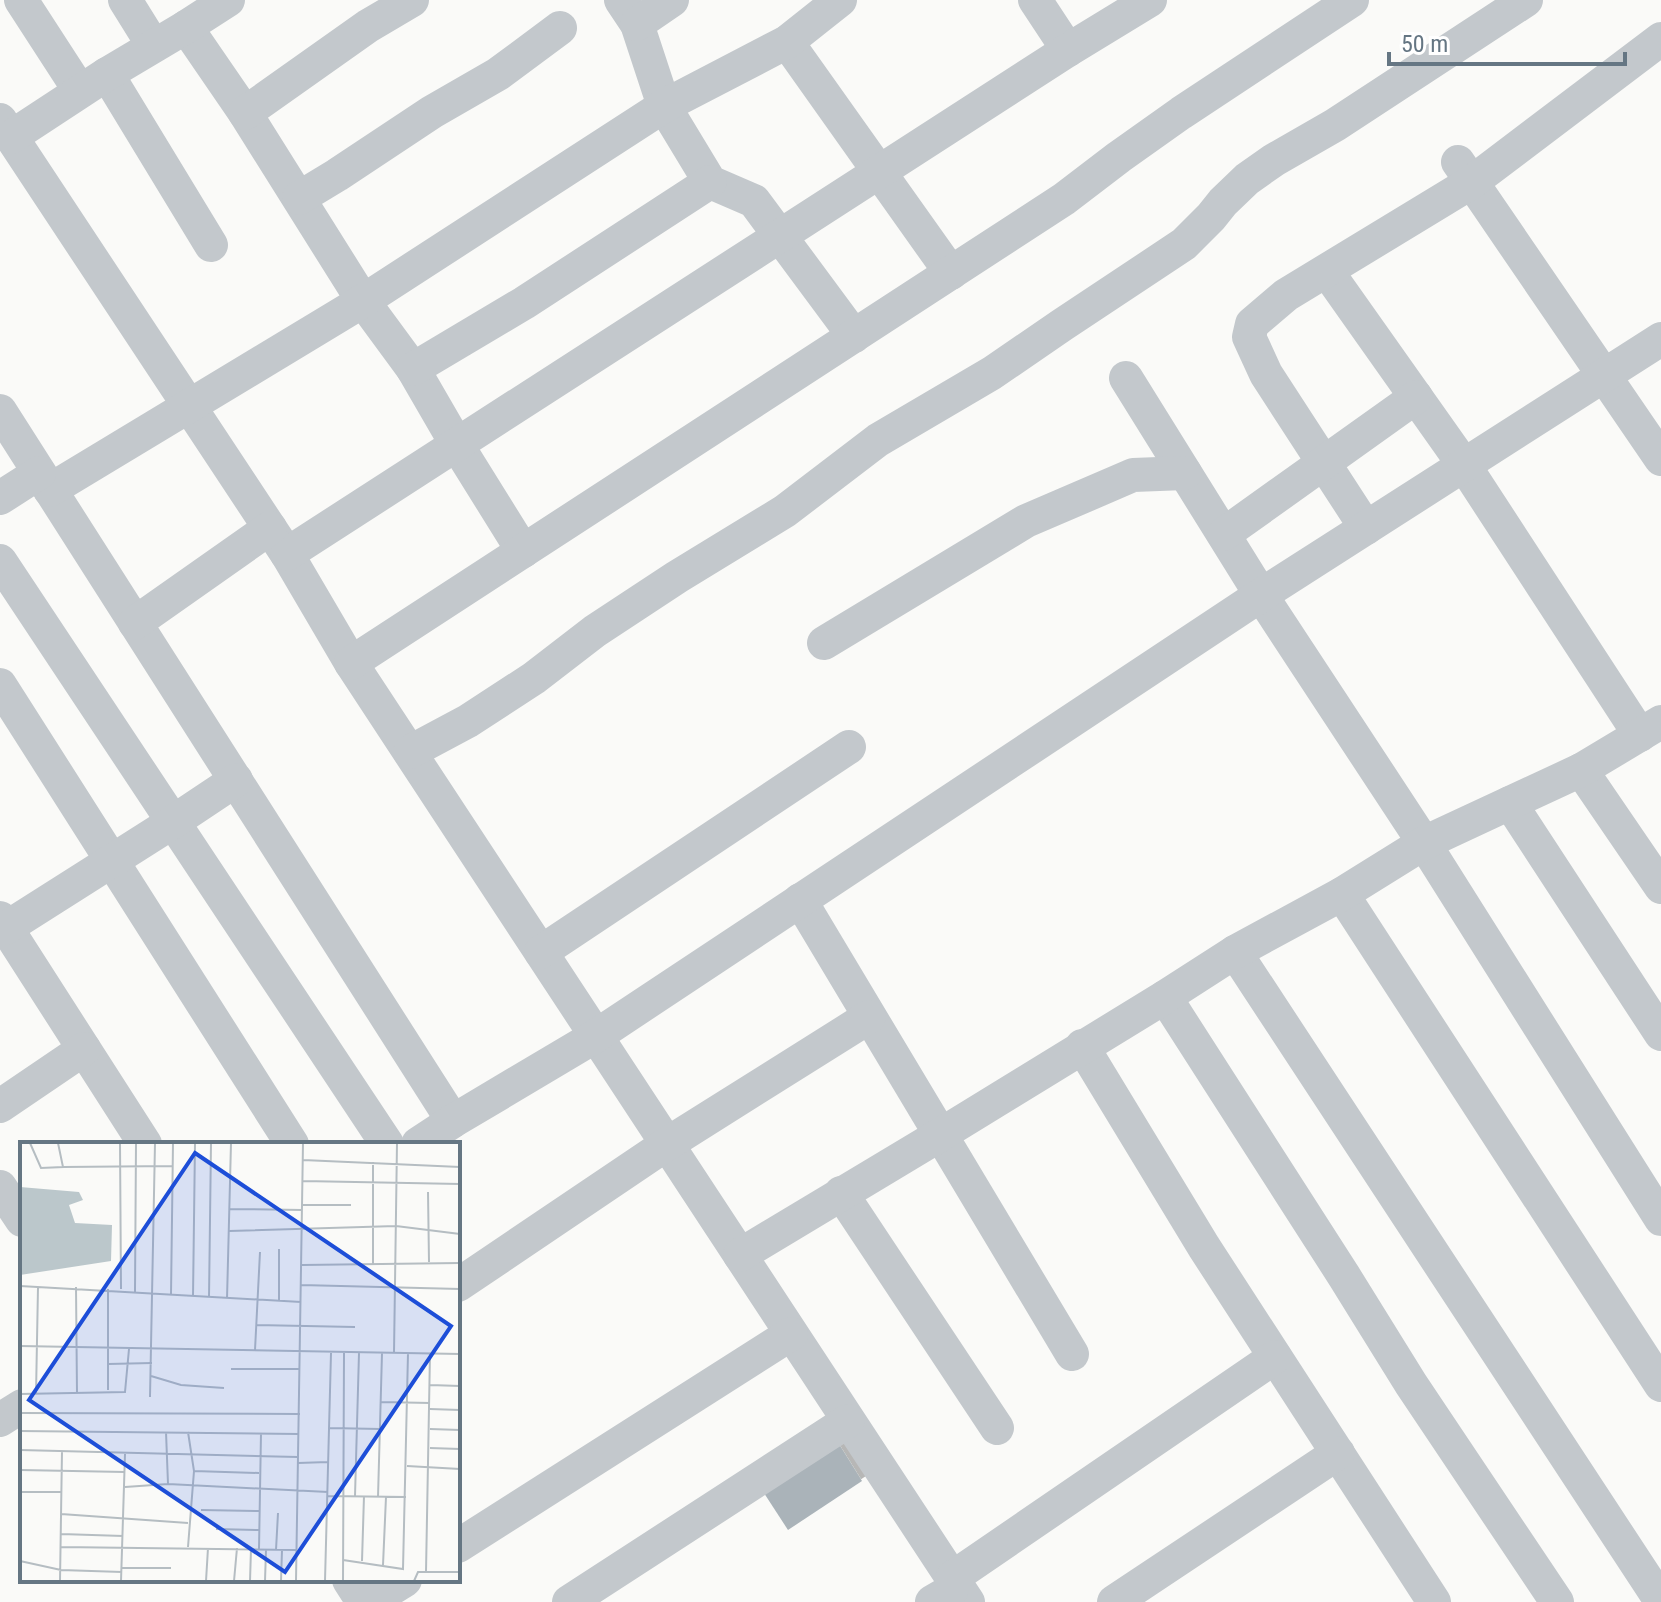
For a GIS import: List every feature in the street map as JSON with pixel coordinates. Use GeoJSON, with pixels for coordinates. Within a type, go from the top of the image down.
{"type":"FeatureCollection","features":[{"type":"Feature","properties":{"kind":"street"},"geometry":{"type":"LineString","coordinates":[[21,0],[93,83],[211,245]]}},
{"type":"Feature","properties":{"kind":"street"},"geometry":{"type":"LineString","coordinates":[[125,0],[153,45]]}},
{"type":"Feature","properties":{"kind":"street"},"geometry":{"type":"LineString","coordinates":[[245,113],[368,26],[412,0]]}},
{"type":"Feature","properties":{"kind":"street"},"geometry":{"type":"LineString","coordinates":[[672,0],[629,12],[664,106],[710,182],[754,201],[854,336]]}},
{"type":"Feature","properties":{"kind":"street"},"geometry":{"type":"LineString","coordinates":[[0,498],[45,482],[189,407],[363,301],[664,106],[787,42],[840,0]]}},
{"type":"Feature","properties":{"kind":"street"},"geometry":{"type":"LineString","coordinates":[[1035,0],[1068,50]]}},
{"type":"Feature","properties":{"kind":"street"},"geometry":{"type":"LineString","coordinates":[[135,623],[278,541],[457,445],[1150,0]]}},
{"type":"Feature","properties":{"kind":"street"},"geometry":{"type":"LineString","coordinates":[[351,663],[1064,199],[1181,113],[1352,0]]}},
{"type":"Feature","properties":{"kind":"street"},"geometry":{"type":"LineString","coordinates":[[410,752],[468,721],[534,678],[595,631],[785,511],[878,440],[992,373],[1184,244],[1247,179],[1526,0]]}},
{"type":"Feature","properties":{"kind":"street"},"geometry":{"type":"LineString","coordinates":[[222,1],[186,27],[93,83],[5,128],[278,541],[351,663],[848,1421],[950,1594],[1275,1357]]}},
{"type":"Feature","properties":{"kind":"street"},"geometry":{"type":"LineString","coordinates":[[186,27],[245,113],[363,301],[413,369],[523,551]]}},
{"type":"Feature","properties":{"kind":"street"},"geometry":{"type":"LineString","coordinates":[[299,198],[432,112],[498,74],[560,28]]}},
{"type":"Feature","properties":{"kind":"street"},"geometry":{"type":"LineString","coordinates":[[787,42],[951,273]]}},
{"type":"Feature","properties":{"kind":"street"},"geometry":{"type":"LineString","coordinates":[[1366,528],[1266,374],[1249,337],[1252,324],[1286,295],[1465,172],[1656,54]]}},
{"type":"Feature","properties":{"kind":"street"},"geometry":{"type":"LineString","coordinates":[[1465,172],[1661,459]]}},
{"type":"Feature","properties":{"kind":"street"},"geometry":{"type":"LineString","coordinates":[[413,369],[524,303],[710,182]]}},
{"type":"Feature","properties":{"kind":"street"},"geometry":{"type":"LineString","coordinates":[[740,1255],[1235,952],[1342,894],[1424,843],[1581,770],[1650,729],[1336,284]]}},
{"type":"Feature","properties":{"kind":"street"},"geometry":{"type":"LineString","coordinates":[[421,1142],[596,1036],[1261,595],[1661,339]]}},
{"type":"Feature","properties":{"kind":"street"},"geometry":{"type":"LineString","coordinates":[[1126,378],[1261,595],[1424,843],[1661,1219]]}},
{"type":"Feature","properties":{"kind":"street"},"geometry":{"type":"LineString","coordinates":[[1224,534],[1416,397]]}},
{"type":"Feature","properties":{"kind":"street"},"geometry":{"type":"LineString","coordinates":[[0,411],[453,1121]]}},
{"type":"Feature","properties":{"kind":"street"},"geometry":{"type":"LineString","coordinates":[[824,643],[1026,521],[1133,475],[1185,473]]}},
{"type":"Feature","properties":{"kind":"street"},"geometry":{"type":"LineString","coordinates":[[0,561],[386,1142]]}},
{"type":"Feature","properties":{"kind":"street"},"geometry":{"type":"LineString","coordinates":[[0,685],[291,1142]]}},
{"type":"Feature","properties":{"kind":"street"},"geometry":{"type":"LineString","coordinates":[[541,952],[849,747]]}},
{"type":"Feature","properties":{"kind":"street"},"geometry":{"type":"LineString","coordinates":[[1581,770],[1661,887]]}},
{"type":"Feature","properties":{"kind":"street"},"geometry":{"type":"LineString","coordinates":[[144,1142],[3,923],[112,861],[236,780]]}},
{"type":"Feature","properties":{"kind":"street"},"geometry":{"type":"LineString","coordinates":[[1510,803],[1661,1034]]}},
{"type":"Feature","properties":{"kind":"street"},"geometry":{"type":"LineString","coordinates":[[1342,894],[1661,1385]]}},
{"type":"Feature","properties":{"kind":"street"},"geometry":{"type":"LineString","coordinates":[[800,900],[1072,1354]]}},
{"type":"Feature","properties":{"kind":"street"},"geometry":{"type":"LineString","coordinates":[[1235,952],[1661,1601]]}},
{"type":"Feature","properties":{"kind":"street"},"geometry":{"type":"LineString","coordinates":[[1165,997],[1411,1384],[1557,1602]]}},
{"type":"Feature","properties":{"kind":"street"},"geometry":{"type":"LineString","coordinates":[[460,1284],[667,1144],[869,1017]]}},
{"type":"Feature","properties":{"kind":"street"},"geometry":{"type":"LineString","coordinates":[[1082,1046],[1204,1247],[1434,1602]]}},
{"type":"Feature","properties":{"kind":"street"},"geometry":{"type":"LineString","coordinates":[[0,1106],[84,1049]]}},
{"type":"Feature","properties":{"kind":"street"},"geometry":{"type":"LineString","coordinates":[[0,1187],[20,1217]]}},
{"type":"Feature","properties":{"kind":"street"},"geometry":{"type":"LineString","coordinates":[[841,1193],[997,1428]]}},
{"type":"Feature","properties":{"kind":"street"},"geometry":{"type":"LineString","coordinates":[[460,1545],[791,1334]]}},
{"type":"Feature","properties":{"kind":"street"},"geometry":{"type":"LineString","coordinates":[[569,1602],[848,1421]]}},
{"type":"Feature","properties":{"kind":"street"},"geometry":{"type":"LineString","coordinates":[[1114,1602],[1338,1453]]}},
{"type":"Feature","properties":{"kind":"street"},"geometry":{"type":"LineString","coordinates":[[350,1582],[363,1602]]}},
{"type":"Feature","properties":{"kind":"street"},"geometry":{"type":"LineString","coordinates":[[370,1602],[402,1582]]}},
{"type":"Feature","properties":{"kind":"building"},"geometry":{"type":"Polygon","coordinates":[[[837,1441],[862,1481],[788,1530],[762,1490],[837,1441]]]}}]}
